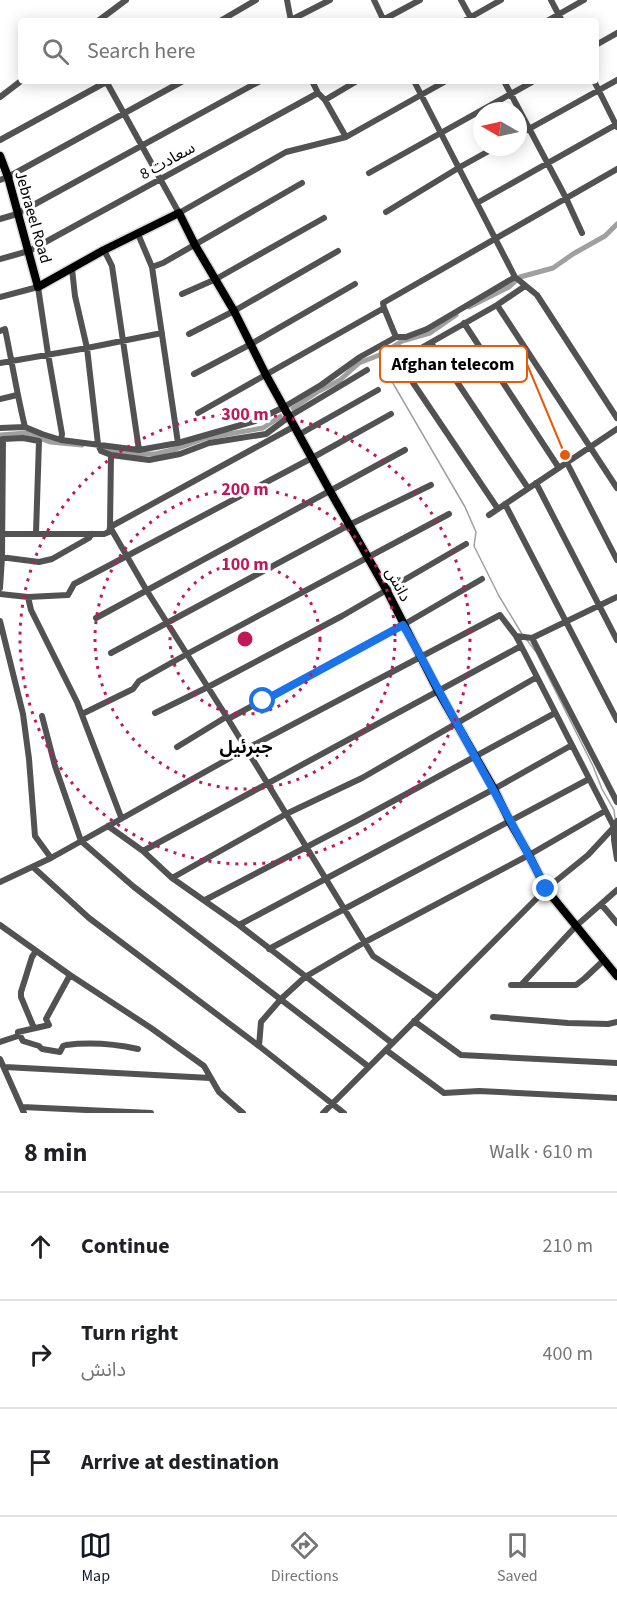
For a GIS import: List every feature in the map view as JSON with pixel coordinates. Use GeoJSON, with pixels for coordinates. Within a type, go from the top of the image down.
{"type":"FeatureCollection","features":[{"type":"Feature","properties":{"kind":"main road","name":"Jebraeel Road"},"geometry":{"type":"LineString","coordinates":[[0,156],[4,178],[38,287]]}},
{"type":"Feature","properties":{"kind":"main road"},"geometry":{"type":"LineString","coordinates":[[38,287],[104,250],[178,213]]}},
{"type":"Feature","properties":{"kind":"main road","name":"دانش"},"geometry":{"type":"LineString","coordinates":[[178,213],[387,591],[438,691],[476,756],[546,889],[617,976]]}},
{"type":"Feature","properties":{"kind":"street"},"geometry":{"type":"LineString","coordinates":[[102,18],[126,0]]}},
{"type":"Feature","properties":{"kind":"street"},"geometry":{"type":"LineString","coordinates":[[225,18],[256,0]]}},
{"type":"Feature","properties":{"kind":"street"},"geometry":{"type":"LineString","coordinates":[[287,0],[290,18]]}},
{"type":"Feature","properties":{"kind":"street"},"geometry":{"type":"LineString","coordinates":[[296,18],[330,0]]}},
{"type":"Feature","properties":{"kind":"street"},"geometry":{"type":"LineString","coordinates":[[374,0],[382,18]]}},
{"type":"Feature","properties":{"kind":"street"},"geometry":{"type":"LineString","coordinates":[[388,18],[420,0]]}},
{"type":"Feature","properties":{"kind":"street"},"geometry":{"type":"LineString","coordinates":[[461,0],[468,18]]}},
{"type":"Feature","properties":{"kind":"street"},"geometry":{"type":"LineString","coordinates":[[472,18],[501,0]]}},
{"type":"Feature","properties":{"kind":"street"},"geometry":{"type":"LineString","coordinates":[[551,0],[561,18]]}},
{"type":"Feature","properties":{"kind":"street"},"geometry":{"type":"LineString","coordinates":[[552,18],[584,0]]}},
{"type":"Feature","properties":{"kind":"street"},"geometry":{"type":"LineString","coordinates":[[599,43],[617,33]]}},
{"type":"Feature","properties":{"kind":"street"},"geometry":{"type":"LineString","coordinates":[[527,130],[617,80]]}},
{"type":"Feature","properties":{"kind":"street"},"geometry":{"type":"LineString","coordinates":[[0,97],[18,83]]}},
{"type":"Feature","properties":{"kind":"street"},"geometry":{"type":"LineString","coordinates":[[0,140],[102,84]]}},
{"type":"Feature","properties":{"kind":"street"},"geometry":{"type":"LineString","coordinates":[[108,84],[178,213],[286,152],[346,137],[441,84]]}},
{"type":"Feature","properties":{"kind":"street"},"geometry":{"type":"LineString","coordinates":[[4,178],[178,84]]}},
{"type":"Feature","properties":{"kind":"street"},"geometry":{"type":"LineString","coordinates":[[0,219],[17,214],[255,84]]}},
{"type":"Feature","properties":{"kind":"street"},"geometry":{"type":"LineString","coordinates":[[314,84],[346,137]]}},
{"type":"Feature","properties":{"kind":"street"},"geometry":{"type":"LineString","coordinates":[[325,100],[352,84]]}},
{"type":"Feature","properties":{"kind":"street"},"geometry":{"type":"LineString","coordinates":[[416,84],[514,277],[537,295],[617,418]]}},
{"type":"Feature","properties":{"kind":"street"},"geometry":{"type":"LineString","coordinates":[[506,84],[582,233]]}},
{"type":"Feature","properties":{"kind":"street"},"geometry":{"type":"LineString","coordinates":[[369,173],[529,84]]}},
{"type":"Feature","properties":{"kind":"street"},"geometry":{"type":"LineString","coordinates":[[477,203],[616,125],[596,84]]}},
{"type":"Feature","properties":{"kind":"street","name":"سعادت 8"},"geometry":{"type":"LineString","coordinates":[[0,259],[28,251],[318,93]]}},
{"type":"Feature","properties":{"kind":"street"},"geometry":{"type":"LineString","coordinates":[[386,212],[480,156]]}},
{"type":"Feature","properties":{"kind":"street"},"geometry":{"type":"LineString","coordinates":[[396,337],[384,303],[617,169]]}},
{"type":"Feature","properties":{"kind":"street"},"geometry":{"type":"LineString","coordinates":[[152,267],[163,263],[302,183]]}},
{"type":"Feature","properties":{"kind":"street"},"geometry":{"type":"LineString","coordinates":[[182,294],[216,279],[324,218]]}},
{"type":"Feature","properties":{"kind":"street"},"geometry":{"type":"LineString","coordinates":[[138,234],[152,267],[178,443]]}},
{"type":"Feature","properties":{"kind":"street"},"geometry":{"type":"LineString","coordinates":[[104,250],[112,266],[139,450]]}},
{"type":"Feature","properties":{"kind":"street"},"geometry":{"type":"LineString","coordinates":[[189,334],[234,311],[338,251]]}},
{"type":"Feature","properties":{"kind":"street"},"geometry":{"type":"LineString","coordinates":[[72,269],[75,296],[87,348],[99,447],[111,455],[149,460],[180,454],[209,443],[266,434],[290,416],[367,370]]}},
{"type":"Feature","properties":{"kind":"street"},"geometry":{"type":"LineString","coordinates":[[0,428],[25,427],[62,440],[99,447],[139,450],[178,443],[255,421],[321,385],[360,357],[396,337],[408,336],[427,329],[514,277]]}},
{"type":"Feature","properties":{"kind":"street"},"geometry":{"type":"LineString","coordinates":[[194,374],[355,284]]}},
{"type":"Feature","properties":{"kind":"street"},"geometry":{"type":"LineString","coordinates":[[498,509],[399,364],[400,360],[497,305],[525,286]]}},
{"type":"Feature","properties":{"kind":"street"},"geometry":{"type":"LineString","coordinates":[[0,297],[38,287],[63,434],[62,440]]}},
{"type":"Feature","properties":{"kind":"street"},"geometry":{"type":"LineString","coordinates":[[497,305],[617,488]]}},
{"type":"Feature","properties":{"kind":"street"},"geometry":{"type":"LineString","coordinates":[[198,413],[384,308]]}},
{"type":"Feature","properties":{"kind":"street"},"geometry":{"type":"LineString","coordinates":[[464,323],[559,468]]}},
{"type":"Feature","properties":{"kind":"street"},"geometry":{"type":"LineString","coordinates":[[0,331],[5,329],[25,427]]}},
{"type":"Feature","properties":{"kind":"street"},"geometry":{"type":"LineString","coordinates":[[0,363],[162,333]]}},
{"type":"Feature","properties":{"kind":"street"},"geometry":{"type":"LineString","coordinates":[[430,343],[528,489]]}},
{"type":"Feature","properties":{"kind":"street"},"geometry":{"type":"LineString","coordinates":[[110,527],[378,390]]}},
{"type":"Feature","properties":{"kind":"street"},"geometry":{"type":"LineString","coordinates":[[0,399],[17,395]]}},
{"type":"Feature","properties":{"kind":"street"},"geometry":{"type":"LineString","coordinates":[[0,594],[28,597],[68,595],[74,584],[391,414]]}},
{"type":"Feature","properties":{"kind":"street"},"geometry":{"type":"LineString","coordinates":[[489,515],[617,429]]}},
{"type":"Feature","properties":{"kind":"street"},"geometry":{"type":"LineString","coordinates":[[0,588],[2,440],[23,438],[39,441],[36,533]]}},
{"type":"Feature","properties":{"kind":"street"},"geometry":{"type":"LineString","coordinates":[[96,618],[405,450]]}},
{"type":"Feature","properties":{"kind":"street"},"geometry":{"type":"LineString","coordinates":[[1,534],[104,534],[109,532],[111,455]]}},
{"type":"Feature","properties":{"kind":"street"},"geometry":{"type":"LineString","coordinates":[[567,463],[617,560]]}},
{"type":"Feature","properties":{"kind":"street"},"geometry":{"type":"LineString","coordinates":[[536,483],[617,640]]}},
{"type":"Feature","properties":{"kind":"street"},"geometry":{"type":"LineString","coordinates":[[111,652],[349,525],[431,485]]}},
{"type":"Feature","properties":{"kind":"street"},"geometry":{"type":"LineString","coordinates":[[505,504],[617,720]]}},
{"type":"Feature","properties":{"kind":"street"},"geometry":{"type":"LineString","coordinates":[[82,714],[133,689],[139,681],[187,654],[449,514]]}},
{"type":"Feature","properties":{"kind":"street"},"geometry":{"type":"LineString","coordinates":[[110,527],[147,591],[373,956],[436,998]]}},
{"type":"Feature","properties":{"kind":"street"},"geometry":{"type":"LineString","coordinates":[[1,557],[39,562],[52,559],[89,538],[92,534]]}},
{"type":"Feature","properties":{"kind":"street"},"geometry":{"type":"LineString","coordinates":[[155,713],[342,616],[466,544]]}},
{"type":"Feature","properties":{"kind":"street"},"geometry":{"type":"LineString","coordinates":[[177,747],[403,625],[482,579]]}},
{"type":"Feature","properties":{"kind":"street"},"geometry":{"type":"LineString","coordinates":[[28,597],[32,610],[82,714],[122,817]]}},
{"type":"Feature","properties":{"kind":"street"},"geometry":{"type":"LineString","coordinates":[[516,636],[532,638],[617,597]]}},
{"type":"Feature","properties":{"kind":"street"},"geometry":{"type":"LineString","coordinates":[[0,881],[51,858],[246,749],[500,615],[516,636],[605,811],[615,824],[614,840],[617,859]]}},
{"type":"Feature","properties":{"kind":"street"},"geometry":{"type":"LineString","coordinates":[[0,621],[23,714],[29,759],[34,836],[51,858]]}},
{"type":"Feature","properties":{"kind":"street"},"geometry":{"type":"LineString","coordinates":[[532,638],[617,802]]}},
{"type":"Feature","properties":{"kind":"street"},"geometry":{"type":"LineString","coordinates":[[143,851],[521,646]]}},
{"type":"Feature","properties":{"kind":"street"},"geometry":{"type":"LineString","coordinates":[[172,878],[286,814],[362,778],[537,677]]}},
{"type":"Feature","properties":{"kind":"street"},"geometry":{"type":"LineString","coordinates":[[205,900],[555,713]]}},
{"type":"Feature","properties":{"kind":"street"},"geometry":{"type":"LineString","coordinates":[[42,716],[55,766],[81,841],[134,887],[369,1067]]}},
{"type":"Feature","properties":{"kind":"street"},"geometry":{"type":"LineString","coordinates":[[238,925],[572,745]]}},
{"type":"Feature","properties":{"kind":"street"},"geometry":{"type":"LineString","coordinates":[[269,949],[589,779]]}},
{"type":"Feature","properties":{"kind":"street"},"geometry":{"type":"LineString","coordinates":[[259,1046],[261,1022],[280,999],[305,976],[529,855],[605,811]]}},
{"type":"Feature","properties":{"kind":"street"},"geometry":{"type":"LineString","coordinates":[[323,1113],[546,889],[588,855],[615,824]]}},
{"type":"Feature","properties":{"kind":"street"},"geometry":{"type":"LineString","coordinates":[[108,826],[143,851],[172,878],[205,900],[392,1043]]}},
{"type":"Feature","properties":{"kind":"street"},"geometry":{"type":"LineString","coordinates":[[33,867],[89,918],[344,1113]]}},
{"type":"Feature","properties":{"kind":"street"},"geometry":{"type":"LineString","coordinates":[[520,985],[576,926],[617,890]]}},
{"type":"Feature","properties":{"kind":"street"},"geometry":{"type":"LineString","coordinates":[[601,904],[617,923]]}},
{"type":"Feature","properties":{"kind":"street"},"geometry":{"type":"LineString","coordinates":[[0,925],[204,1066],[219,1092],[243,1113]]}},
{"type":"Feature","properties":{"kind":"street"},"geometry":{"type":"LineString","coordinates":[[34,1028],[21,992],[36,951]]}},
{"type":"Feature","properties":{"kind":"street"},"geometry":{"type":"LineString","coordinates":[[511,985],[576,985],[603,961]]}},
{"type":"Feature","properties":{"kind":"street"},"geometry":{"type":"LineString","coordinates":[[18,1032],[49,1025],[46,1019],[70,975]]}},
{"type":"Feature","properties":{"kind":"street"},"geometry":{"type":"LineString","coordinates":[[494,1017],[568,1023],[608,1024],[617,1022]]}},
{"type":"Feature","properties":{"kind":"street"},"geometry":{"type":"LineString","coordinates":[[414,1021],[461,1055],[617,1063]]}},
{"type":"Feature","properties":{"kind":"street"},"geometry":{"type":"LineString","coordinates":[[0,1042],[18,1036],[18,1032]]}},
{"type":"Feature","properties":{"kind":"street"},"geometry":{"type":"LineString","coordinates":[[18,1032],[23,1041],[27,1043],[42,1049],[60,1052],[63,1046],[77,1044],[116,1045],[138,1049]]}},
{"type":"Feature","properties":{"kind":"street"},"geometry":{"type":"LineString","coordinates":[[386,1050],[444,1093],[479,1091],[617,1098]]}},
{"type":"Feature","properties":{"kind":"street"},"geometry":{"type":"LineString","coordinates":[[0,1059],[23,1110],[151,1113]]}},
{"type":"Feature","properties":{"kind":"street"},"geometry":{"type":"LineString","coordinates":[[5,1068],[210,1078]]}},
{"type":"Feature","properties":{"kind":"waterway"},"geometry":{"type":"LineString","coordinates":[[469,307],[509,287],[520,277],[553,268],[605,236],[617,224]]}},
{"type":"Feature","properties":{"kind":"waterway"},"geometry":{"type":"LineString","coordinates":[[100,448],[134,454],[155,454],[206,438],[263,428],[340,380],[359,363],[382,354],[402,341],[430,333],[456,315]]}},
{"type":"Feature","properties":{"kind":"waterway"},"geometry":{"type":"LineString","coordinates":[[378,355],[465,507],[476,532],[474,546],[499,596],[522,634]]}},
{"type":"Feature","properties":{"kind":"waterway"},"geometry":{"type":"LineString","coordinates":[[0,435],[26,433],[50,442],[82,445]]}},
{"type":"Feature","properties":{"kind":"waterway"},"geometry":{"type":"LineString","coordinates":[[527,640],[536,652],[593,766],[614,810],[615,818]]}},
{"type":"Feature","properties":{"kind":"place","name":"Afghan telecom"},"geometry":{"type":"Point","coordinates":[565,455]}},
{"type":"Feature","properties":{"kind":"district","name":"جبرئیل"},"geometry":{"type":"Point","coordinates":[246,747]}},
{"type":"Feature","properties":{"kind":"route"},"geometry":{"type":"LineString","coordinates":[[263,701],[403,625],[494,789],[546,889]]}}]}
